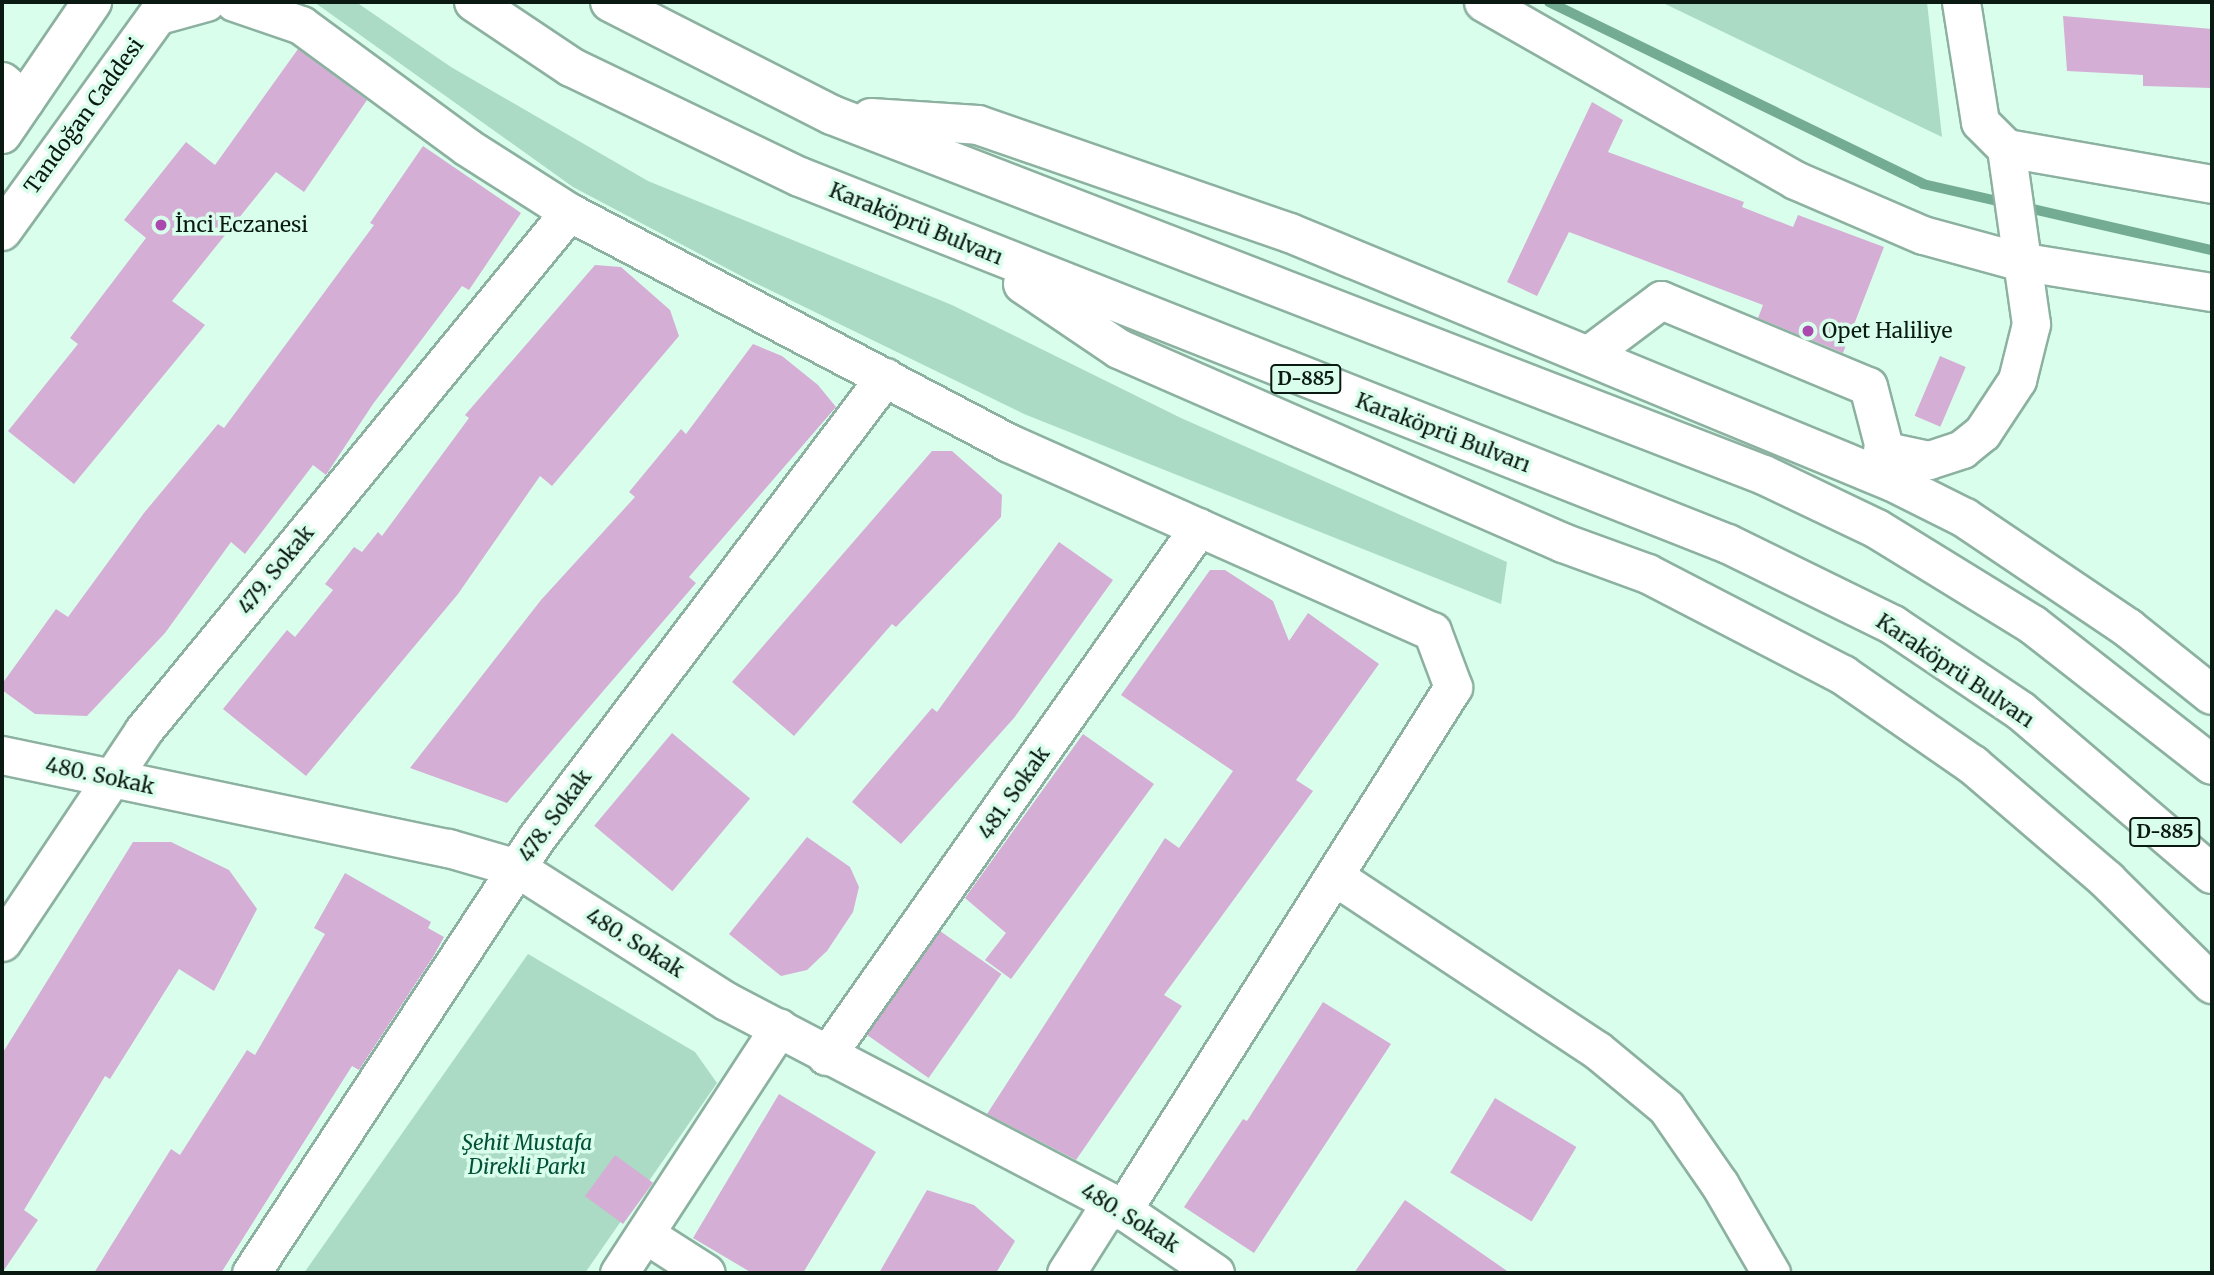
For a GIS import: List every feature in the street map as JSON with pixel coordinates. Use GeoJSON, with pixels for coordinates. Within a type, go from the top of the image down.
{"type":"FeatureCollection","features":[{"type":"Feature","properties":{"kind":"main road"},"geometry":{"type":"LineString","coordinates":[[2,134],[14,91],[92,2]]}},
{"type":"Feature","properties":{"kind":"main road","name":"Karaköprü Bulvarı"},"geometry":{"type":"LineString","coordinates":[[474,2],[571,67],[800,177],[966,245],[1728,544],[1892,625],[2021,711],[2118,790],[2212,874]]}},
{"type":"Feature","properties":{"kind":"main road"},"geometry":{"type":"LineString","coordinates":[[610,2],[832,115],[1764,475],[1877,529],[2033,625],[2174,730],[2212,765]]}},
{"type":"Feature","properties":{"kind":"main road","name":"Tandoğan Caddesi"},"geometry":{"type":"LineString","coordinates":[[2,231],[163,8]]}},
{"type":"Feature","properties":{"kind":"main road"},"geometry":{"type":"LineString","coordinates":[[832,115],[978,125],[1290,233],[1589,354],[1887,466],[2128,628],[2212,695]]}},
{"type":"Feature","properties":{"kind":"main road"},"geometry":{"type":"LineString","coordinates":[[966,245],[1119,349],[1563,543],[1647,573],[1843,675],[1973,765],[2107,880],[2212,984]]}},
{"type":"Feature","properties":{"kind":"street"},"geometry":{"type":"LineString","coordinates":[[163,8],[206,2]]}},
{"type":"Feature","properties":{"kind":"street"},"geometry":{"type":"LineString","coordinates":[[234,2],[301,25],[467,148],[569,212],[1009,443],[1432,631],[1453,687],[1334,876],[1117,1206],[1066,1273]]}},
{"type":"Feature","properties":{"kind":"street"},"geometry":{"type":"LineString","coordinates":[[1483,2],[1795,180],[1923,235],[2018,261],[2212,292]]}},
{"type":"Feature","properties":{"kind":"street"},"geometry":{"type":"LineString","coordinates":[[1961,2],[1980,122],[2006,148],[2212,184]]}},
{"type":"Feature","properties":{"kind":"street"},"geometry":{"type":"LineString","coordinates":[[1589,354],[1661,300],[1868,386],[1887,466],[1929,460],[1962,449],[1982,433],[2017,380],[2031,324],[2018,261],[2006,148]]}},
{"type":"Feature","properties":{"kind":"street","name":"479. Sokak"},"geometry":{"type":"LineString","coordinates":[[2,942],[110,779],[569,212]]}},
{"type":"Feature","properties":{"kind":"street","name":"478. Sokak"},"geometry":{"type":"LineString","coordinates":[[251,1273],[517,868],[885,377]]}},
{"type":"Feature","properties":{"kind":"street","name":"481. Sokak"},"geometry":{"type":"LineString","coordinates":[[826,1056],[1199,527]]}},
{"type":"Feature","properties":{"kind":"street","name":"480. Sokak"},"geometry":{"type":"LineString","coordinates":[[2,755],[448,848],[517,868],[726,1001],[826,1056],[1117,1206],[1215,1273]]}},
{"type":"Feature","properties":{"kind":"street"},"geometry":{"type":"LineString","coordinates":[[1334,876],[1597,1050],[1667,1107],[1720,1185],[1771,1273]]}},
{"type":"Feature","properties":{"kind":"street"},"geometry":{"type":"LineString","coordinates":[[620,1273],[779,1028]]}},
{"type":"Feature","properties":{"kind":"street"},"geometry":{"type":"LineString","coordinates":[[645,1234],[706,1273]]}},
{"type":"Feature","properties":{"kind":"green space"},"geometry":{"type":"Polygon","coordinates":[[[314,2],[356,2],[451,67],[648,181],[952,305],[1181,418],[1507,562],[1501,604],[1024,414],[747,279],[573,187],[314,2]]]}},
{"type":"Feature","properties":{"kind":"green space"},"geometry":{"type":"Polygon","coordinates":[[[1661,2],[1927,2],[1942,137],[1661,2]]]}},
{"type":"Feature","properties":{"kind":"green space","name":"Şehit Mustafa Direkli Parkı"},"geometry":{"type":"Polygon","coordinates":[[[528,954],[695,1052],[717,1083],[585,1273],[304,1273],[528,954]]]}},
{"type":"Feature","properties":{"kind":"building"},"geometry":{"type":"Polygon","coordinates":[[[2063,16],[2212,29],[2212,88],[2143,86],[2143,75],[2067,71],[2063,16]]]}},
{"type":"Feature","properties":{"kind":"building"},"geometry":{"type":"Polygon","coordinates":[[[298,49],[367,100],[304,192],[276,172],[172,301],[205,325],[74,484],[8,431],[78,344],[70,338],[146,238],[124,220],[186,142],[215,165],[298,49]]]}},
{"type":"Feature","properties":{"kind":"building"},"geometry":{"type":"Polygon","coordinates":[[[1592,102],[1623,120],[1608,152],[1744,202],[1742,207],[1793,227],[1798,215],[1884,247],[1843,353],[1758,318],[1763,305],[1569,232],[1537,296],[1507,282],[1592,102]]]}},
{"type":"Feature","properties":{"kind":"building"},"geometry":{"type":"Polygon","coordinates":[[[423,146],[521,213],[469,290],[462,286],[373,404],[326,475],[313,465],[245,554],[231,542],[165,633],[87,716],[35,714],[2,690],[2,684],[56,609],[68,617],[144,513],[218,424],[224,428],[374,225],[370,223],[423,146]]]}},
{"type":"Feature","properties":{"kind":"building"},"geometry":{"type":"Polygon","coordinates":[[[595,265],[621,267],[670,310],[679,336],[552,486],[540,476],[458,594],[306,776],[223,709],[287,630],[295,637],[333,590],[325,584],[354,547],[362,552],[378,532],[382,536],[469,418],[465,415],[595,265]]]}},
{"type":"Feature","properties":{"kind":"building"},"geometry":{"type":"Polygon","coordinates":[[[753,344],[782,356],[818,385],[836,407],[689,577],[696,583],[507,803],[410,768],[541,600],[635,497],[629,492],[681,429],[686,434],[753,344]]]}},
{"type":"Feature","properties":{"kind":"building"},"geometry":{"type":"Polygon","coordinates":[[[1940,356],[1966,367],[1940,427],[1915,416],[1940,356]]]}},
{"type":"Feature","properties":{"kind":"building"},"geometry":{"type":"Polygon","coordinates":[[[932,451],[952,451],[1002,495],[1001,517],[896,627],[892,624],[794,736],[732,682],[932,451]]]}},
{"type":"Feature","properties":{"kind":"building"},"geometry":{"type":"Polygon","coordinates":[[[1059,542],[1113,580],[1014,718],[901,844],[852,802],[932,708],[937,712],[1059,542]]]}},
{"type":"Feature","properties":{"kind":"building"},"geometry":{"type":"Polygon","coordinates":[[[1210,570],[1225,570],[1273,601],[1289,641],[1308,613],[1379,664],[1296,780],[1313,791],[1164,995],[1182,1006],[1076,1160],[987,1114],[1165,838],[1179,848],[1233,771],[1121,695],[1210,570]]]}},
{"type":"Feature","properties":{"kind":"building"},"geometry":{"type":"Polygon","coordinates":[[[672,733],[750,799],[672,891],[594,826],[672,733]]]}},
{"type":"Feature","properties":{"kind":"building"},"geometry":{"type":"Polygon","coordinates":[[[1083,734],[1154,784],[1011,979],[985,960],[1006,933],[965,898],[1083,734]]]}},
{"type":"Feature","properties":{"kind":"building"},"geometry":{"type":"Polygon","coordinates":[[[807,837],[850,867],[859,887],[853,912],[827,951],[807,970],[781,976],[729,934],[807,837]]]}},
{"type":"Feature","properties":{"kind":"building"},"geometry":{"type":"Polygon","coordinates":[[[133,842],[171,842],[229,870],[257,909],[214,991],[179,969],[110,1079],[105,1076],[24,1210],[38,1220],[2,1273],[2,1054],[133,842]]]}},
{"type":"Feature","properties":{"kind":"building"},"geometry":{"type":"Polygon","coordinates":[[[345,873],[431,922],[428,928],[444,937],[433,957],[359,1070],[352,1066],[221,1273],[94,1273],[171,1149],[180,1155],[247,1050],[255,1055],[325,934],[314,928],[345,873]]]}},
{"type":"Feature","properties":{"kind":"building"},"geometry":{"type":"Polygon","coordinates":[[[940,931],[1001,974],[929,1078],[867,1035],[940,931]]]}},
{"type":"Feature","properties":{"kind":"building"},"geometry":{"type":"Polygon","coordinates":[[[1323,1002],[1391,1044],[1254,1253],[1184,1207],[1243,1119],[1247,1121],[1323,1002]]]}},
{"type":"Feature","properties":{"kind":"building"},"geometry":{"type":"Polygon","coordinates":[[[779,1094],[876,1152],[803,1273],[752,1273],[693,1238],[779,1094]]]}},
{"type":"Feature","properties":{"kind":"building"},"geometry":{"type":"Polygon","coordinates":[[[1495,1098],[1576,1147],[1532,1222],[1450,1173],[1495,1098]]]}},
{"type":"Feature","properties":{"kind":"building"},"geometry":{"type":"Polygon","coordinates":[[[615,1155],[653,1183],[623,1224],[585,1196],[615,1155]]]}},
{"type":"Feature","properties":{"kind":"building"},"geometry":{"type":"Polygon","coordinates":[[[927,1190],[974,1205],[1015,1241],[996,1273],[879,1273],[927,1190]]]}},
{"type":"Feature","properties":{"kind":"building"},"geometry":{"type":"Polygon","coordinates":[[[1405,1200],[1510,1273],[1354,1273],[1405,1200]]]}},
{"type":"Feature","properties":{"kind":"waterway"},"geometry":{"type":"LineString","coordinates":[[1549,2],[1923,184],[2212,250]]}},
{"type":"Feature","properties":{"kind":"place","name":"İnci Eczanesi"},"geometry":{"type":"Point","coordinates":[161,225]}},
{"type":"Feature","properties":{"kind":"place","name":"Opet Haliliye"},"geometry":{"type":"Point","coordinates":[1808,331]}}]}
